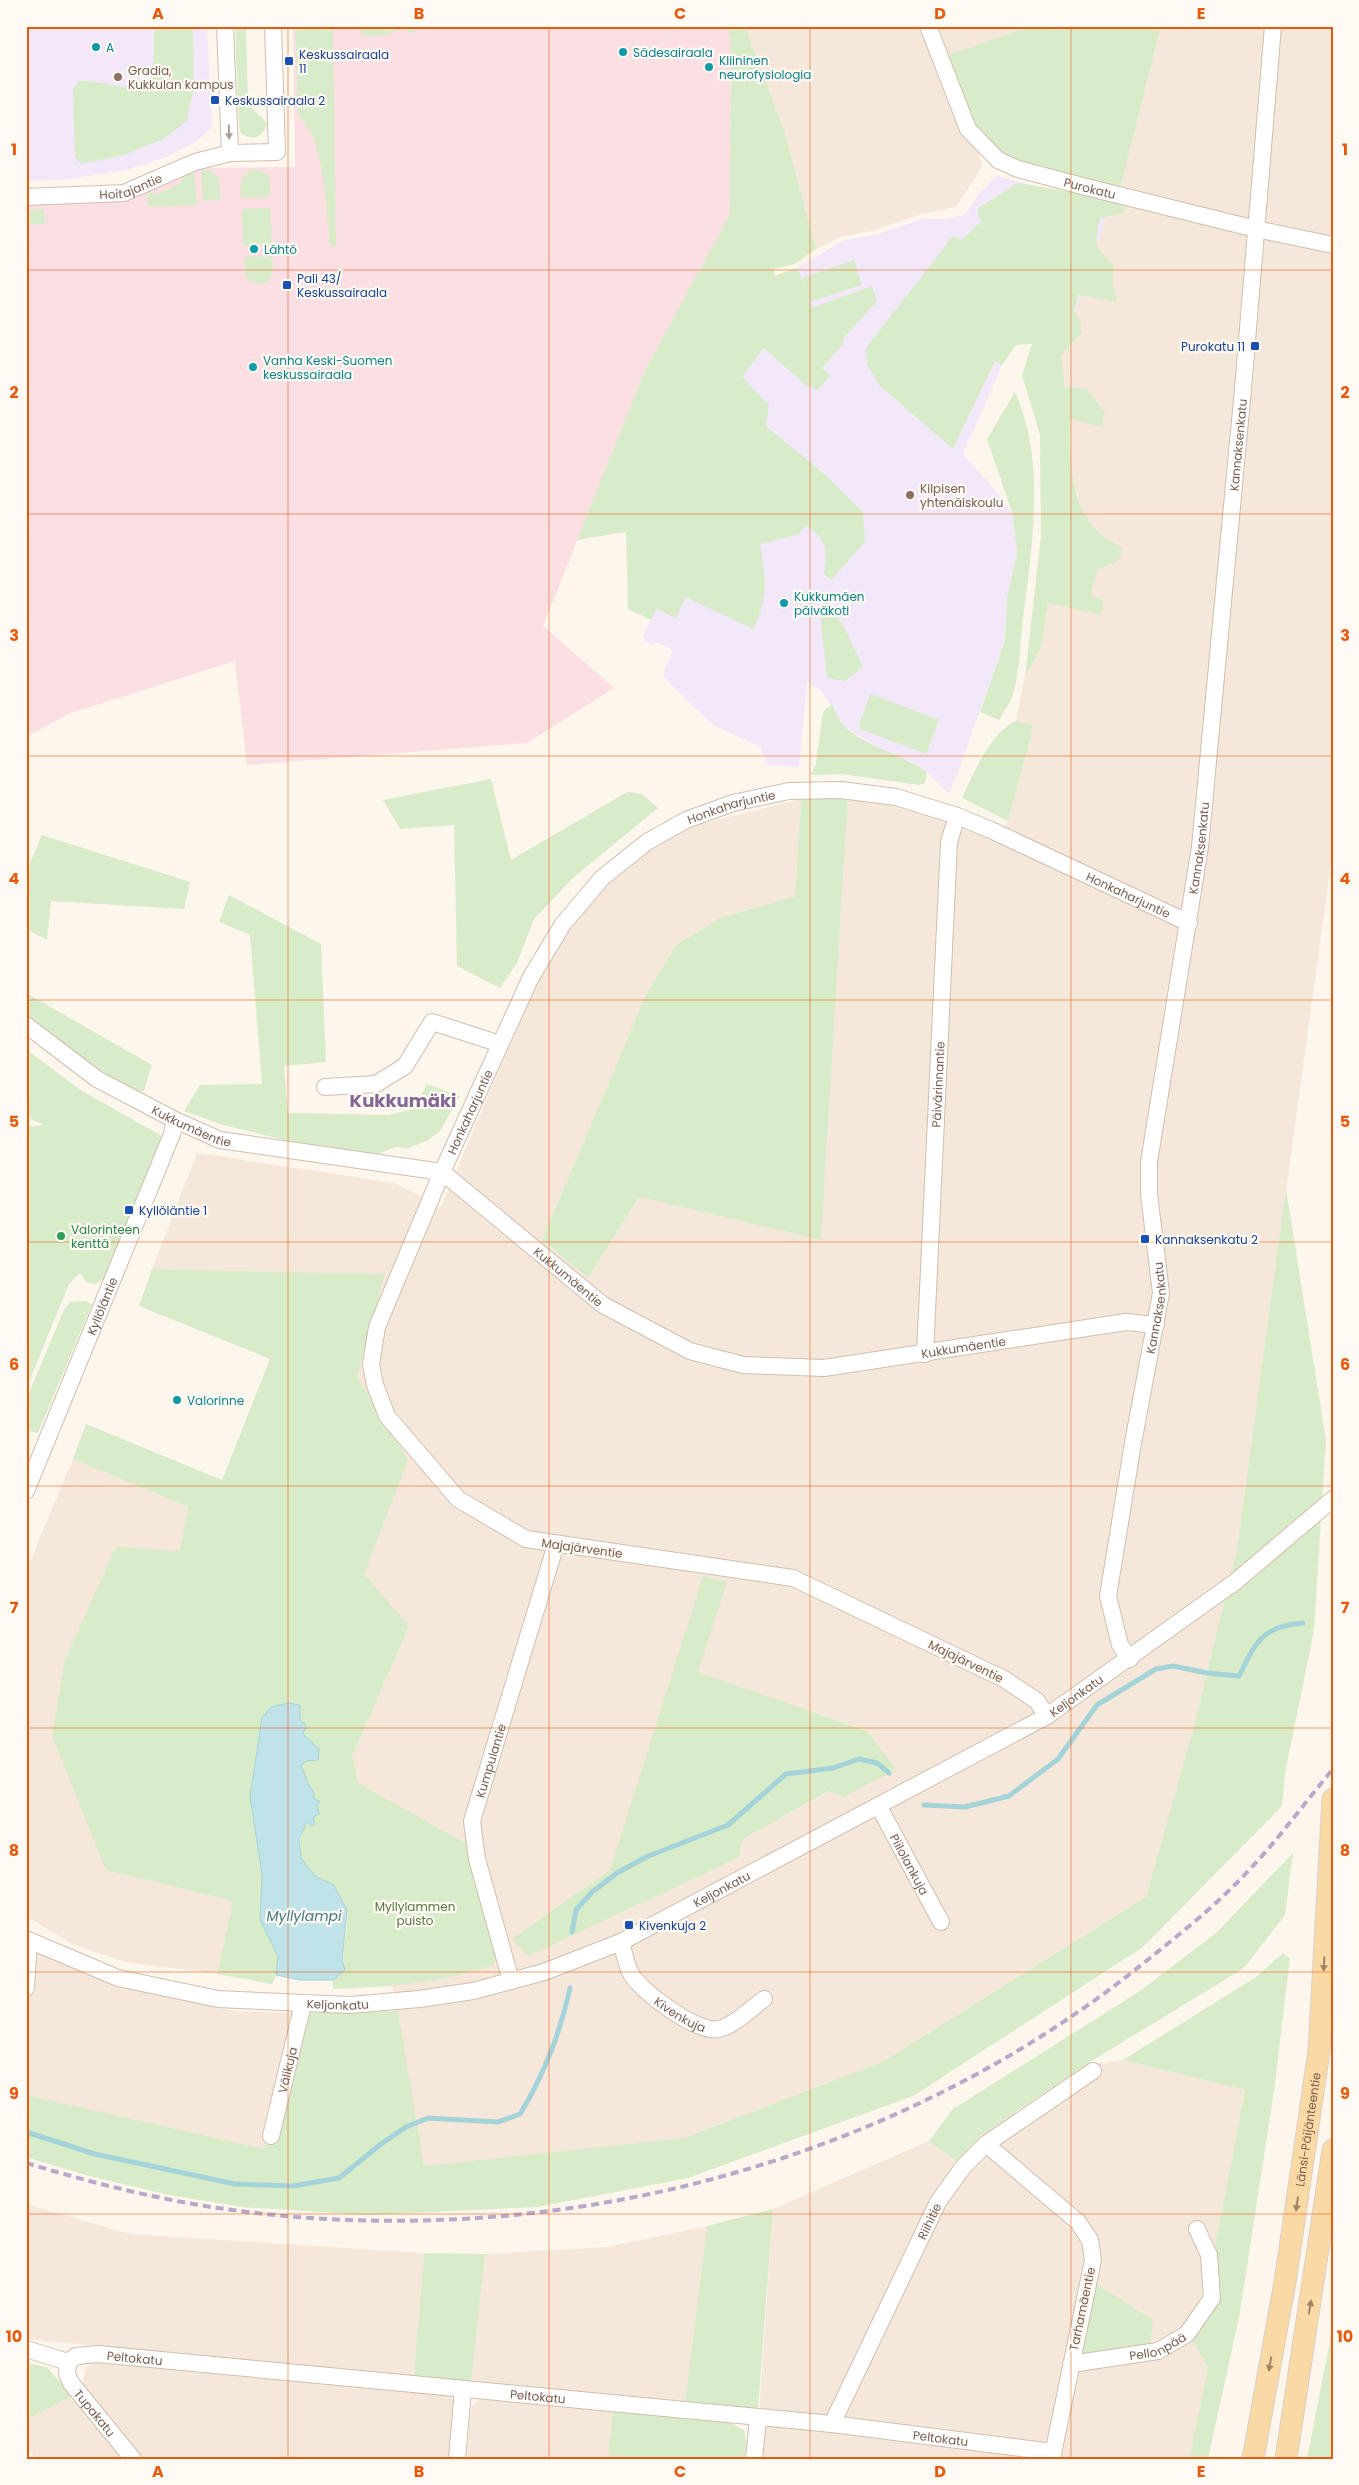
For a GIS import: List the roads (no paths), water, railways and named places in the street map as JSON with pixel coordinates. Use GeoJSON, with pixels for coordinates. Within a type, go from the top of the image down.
{"type":"FeatureCollection","features":[{"type":"Feature","properties":{"kind":"main road","name":"Länsi-Päijänteentie"},"geometry":{"type":"LineString","coordinates":[[1253,2459],[1326,2052],[1333,1799]]}},
{"type":"Feature","properties":{"kind":"main road"},"geometry":{"type":"LineString","coordinates":[[1286,2459],[1333,2150]]}},
{"type":"Feature","properties":{"kind":"street"},"geometry":{"type":"LineString","coordinates":[[226,26],[230,152]]}},
{"type":"Feature","properties":{"kind":"street","name":"Hoitajantie"},"geometry":{"type":"LineString","coordinates":[[26,197],[124,193],[195,162],[230,152],[277,152],[273,26]]}},
{"type":"Feature","properties":{"kind":"street","name":"Purokatu"},"geometry":{"type":"LineString","coordinates":[[928,26],[968,129],[998,160],[1018,169],[1256,229],[1333,245]]}},
{"type":"Feature","properties":{"kind":"street","name":"Kannaksenkatu"},"geometry":{"type":"LineString","coordinates":[[1130,1659],[1120,1645],[1108,1596],[1132,1443],[1161,1294],[1149,1194],[1149,1162],[1200,847],[1273,26]]}},
{"type":"Feature","properties":{"kind":"street","name":"Honkaharjuntie"},"geometry":{"type":"LineString","coordinates":[[442,1172],[531,977],[563,924],[602,878],[647,842],[686,820],[713,809],[789,791],[841,790],[896,797],[957,816],[991,830],[1189,923]]}},
{"type":"Feature","properties":{"kind":"street","name":"Päivärinnantie"},"geometry":{"type":"LineString","coordinates":[[925,1354],[949,842],[957,816]]}},
{"type":"Feature","properties":{"kind":"street"},"geometry":{"type":"LineString","coordinates":[[325,1087],[376,1084],[406,1066],[432,1022],[491,1041]]}},
{"type":"Feature","properties":{"kind":"street","name":"Kukkumäentie"},"geometry":{"type":"LineString","coordinates":[[26,1025],[97,1079],[175,1120],[220,1140],[442,1172],[603,1305],[690,1351],[743,1365],[824,1368],[1126,1322],[1156,1325]]}},
{"type":"Feature","properties":{"kind":"street","name":"Kyllöläntie"},"geometry":{"type":"LineString","coordinates":[[26,1491],[172,1134],[175,1120]]}},
{"type":"Feature","properties":{"kind":"street","name":"Majajärventie"},"geometry":{"type":"LineString","coordinates":[[442,1172],[377,1327],[371,1364],[375,1385],[387,1416],[458,1499],[526,1540],[793,1578],[1004,1679],[1037,1701],[1047,1716]]}},
{"type":"Feature","properties":{"kind":"street","name":"Keljonkatu"},"geometry":{"type":"LineString","coordinates":[[28,1940],[118,1978],[218,2000],[303,2004],[350,2005],[419,1999],[473,1991],[586,1958],[621,1942],[879,1807],[1047,1716],[1130,1659],[1235,1582],[1333,1499]]}},
{"type":"Feature","properties":{"kind":"street","name":"Kumpulantie"},"geometry":{"type":"LineString","coordinates":[[511,1981],[476,1859],[472,1820],[556,1544]]}},
{"type":"Feature","properties":{"kind":"street","name":"Piilolankuja"},"geometry":{"type":"LineString","coordinates":[[879,1807],[941,1922]]}},
{"type":"Feature","properties":{"kind":"street"},"geometry":{"type":"LineString","coordinates":[[26,1988],[28,1940]]}},
{"type":"Feature","properties":{"kind":"street","name":"Kivenkuja"},"geometry":{"type":"LineString","coordinates":[[621,1942],[630,1973],[648,1992],[689,2022],[705,2029],[718,2029],[729,2024],[764,1999]]}},
{"type":"Feature","properties":{"kind":"street","name":"Välikuja"},"geometry":{"type":"LineString","coordinates":[[271,2136],[303,2004]]}},
{"type":"Feature","properties":{"kind":"street","name":"Riihitie"},"geometry":{"type":"LineString","coordinates":[[832,2424],[938,2202],[964,2166],[986,2144],[1092,2071]]}},
{"type":"Feature","properties":{"kind":"street","name":"Tarhamäentie"},"geometry":{"type":"LineString","coordinates":[[986,2144],[1078,2222],[1090,2240],[1092,2260],[1052,2456]]}},
{"type":"Feature","properties":{"kind":"street","name":"Pellonpää"},"geometry":{"type":"LineString","coordinates":[[1071,2364],[1158,2351],[1187,2334],[1212,2298],[1209,2255],[1197,2229]]}},
{"type":"Feature","properties":{"kind":"street"},"geometry":{"type":"LineString","coordinates":[[26,2349],[68,2362]]}},
{"type":"Feature","properties":{"kind":"street","name":"Peltokatu"},"geometry":{"type":"LineString","coordinates":[[68,2362],[76,2356],[98,2354],[832,2424],[1052,2456]]}},
{"type":"Feature","properties":{"kind":"street","name":"Tupakatu"},"geometry":{"type":"LineString","coordinates":[[68,2362],[67,2374],[71,2383],[133,2459]]}},
{"type":"Feature","properties":{"kind":"street"},"geometry":{"type":"LineString","coordinates":[[457,2459],[463,2389]]}},
{"type":"Feature","properties":{"kind":"street"},"geometry":{"type":"LineString","coordinates":[[754,2459],[758,2418]]}},
{"type":"Feature","properties":{"kind":"water","name":"Myllylampi"},"geometry":{"type":"Polygon","coordinates":[[[288,1703],[300,1705],[300,1719],[306,1726],[303,1734],[319,1749],[318,1760],[306,1761],[301,1766],[314,1792],[314,1799],[320,1801],[317,1806],[319,1814],[313,1817],[315,1824],[312,1826],[307,1822],[299,1839],[301,1858],[315,1876],[334,1885],[347,1910],[342,1960],[345,1970],[333,1980],[300,1980],[276,1975],[278,1956],[260,1920],[262,1874],[250,1797],[262,1718],[271,1707],[288,1703]]]}},
{"type":"Feature","properties":{"kind":"waterway"},"geometry":{"type":"LineString","coordinates":[[924,1805],[965,1807],[1009,1796],[1058,1759],[1097,1705],[1156,1669],[1173,1666],[1207,1673],[1239,1676],[1256,1645],[1269,1632],[1289,1625],[1303,1623]]}},
{"type":"Feature","properties":{"kind":"waterway"},"geometry":{"type":"LineString","coordinates":[[572,1932],[576,1910],[592,1892],[617,1873],[646,1857],[728,1825],[786,1774],[833,1768],[859,1759],[877,1763],[889,1773]]}},
{"type":"Feature","properties":{"kind":"waterway"},"geometry":{"type":"LineString","coordinates":[[26,2132],[95,2154],[235,2184],[293,2186],[339,2178],[381,2144],[406,2127],[428,2118],[498,2122],[520,2114],[536,2085],[550,2053],[562,2021],[570,1988]]}},
{"type":"Feature","properties":{"kind":"railway"},"geometry":{"type":"LineString","coordinates":[[26,2163],[105,2185],[186,2203],[240,2211],[360,2220],[480,2218],[600,2203],[718,2178],[832,2140],[943,2092],[1047,2032],[1145,1962],[1225,1895],[1271,1846],[1333,1769]]}},
{"type":"Feature","properties":{"kind":"place","name":"A"},"geometry":{"type":"Point","coordinates":[96,47]}},
{"type":"Feature","properties":{"kind":"place","name":"Sädesairaala"},"geometry":{"type":"Point","coordinates":[623,52]}},
{"type":"Feature","properties":{"kind":"place","name":"Keskussairaala 11"},"geometry":{"type":"Point","coordinates":[289,61]}},
{"type":"Feature","properties":{"kind":"place","name":"Kliininen neurofysiologia"},"geometry":{"type":"Point","coordinates":[709,67]}},
{"type":"Feature","properties":{"kind":"place","name":"Gradia, Kukkulan kampus"},"geometry":{"type":"Point","coordinates":[118,77]}},
{"type":"Feature","properties":{"kind":"place","name":"Keskussairaala 2"},"geometry":{"type":"Point","coordinates":[215,100]}},
{"type":"Feature","properties":{"kind":"place","name":"Lähtö"},"geometry":{"type":"Point","coordinates":[254,249]}},
{"type":"Feature","properties":{"kind":"place","name":"Pali 43/ Keskussairaala"},"geometry":{"type":"Point","coordinates":[287,285]}},
{"type":"Feature","properties":{"kind":"place","name":"Purokatu 11"},"geometry":{"type":"Point","coordinates":[1255,346]}},
{"type":"Feature","properties":{"kind":"place","name":"Vanha Keski-Suomen keskussairaala"},"geometry":{"type":"Point","coordinates":[253,367]}},
{"type":"Feature","properties":{"kind":"place","name":"Kilpisen yhtenäiskoulu"},"geometry":{"type":"Point","coordinates":[910,495]}},
{"type":"Feature","properties":{"kind":"place","name":"Kukkumäen päiväkoti"},"geometry":{"type":"Point","coordinates":[784,603]}},
{"type":"Feature","properties":{"kind":"place","name":"Kyllöläntie 1"},"geometry":{"type":"Point","coordinates":[129,1210]}},
{"type":"Feature","properties":{"kind":"place","name":"Valorinteen kenttä"},"geometry":{"type":"Point","coordinates":[61,1236]}},
{"type":"Feature","properties":{"kind":"place","name":"Kannaksenkatu 2"},"geometry":{"type":"Point","coordinates":[1145,1239]}},
{"type":"Feature","properties":{"kind":"place","name":"Valorinne"},"geometry":{"type":"Point","coordinates":[177,1400]}},
{"type":"Feature","properties":{"kind":"place","name":"Kivenkuja 2"},"geometry":{"type":"Point","coordinates":[629,1925]}},
{"type":"Feature","properties":{"kind":"district","name":"Kukkumäki"},"geometry":{"type":"Point","coordinates":[403,1100]}},
{"type":"Feature","properties":{"kind":"park label","name":"Myllylammen puisto"},"geometry":{"type":"Point","coordinates":[415,1913]}}]}
